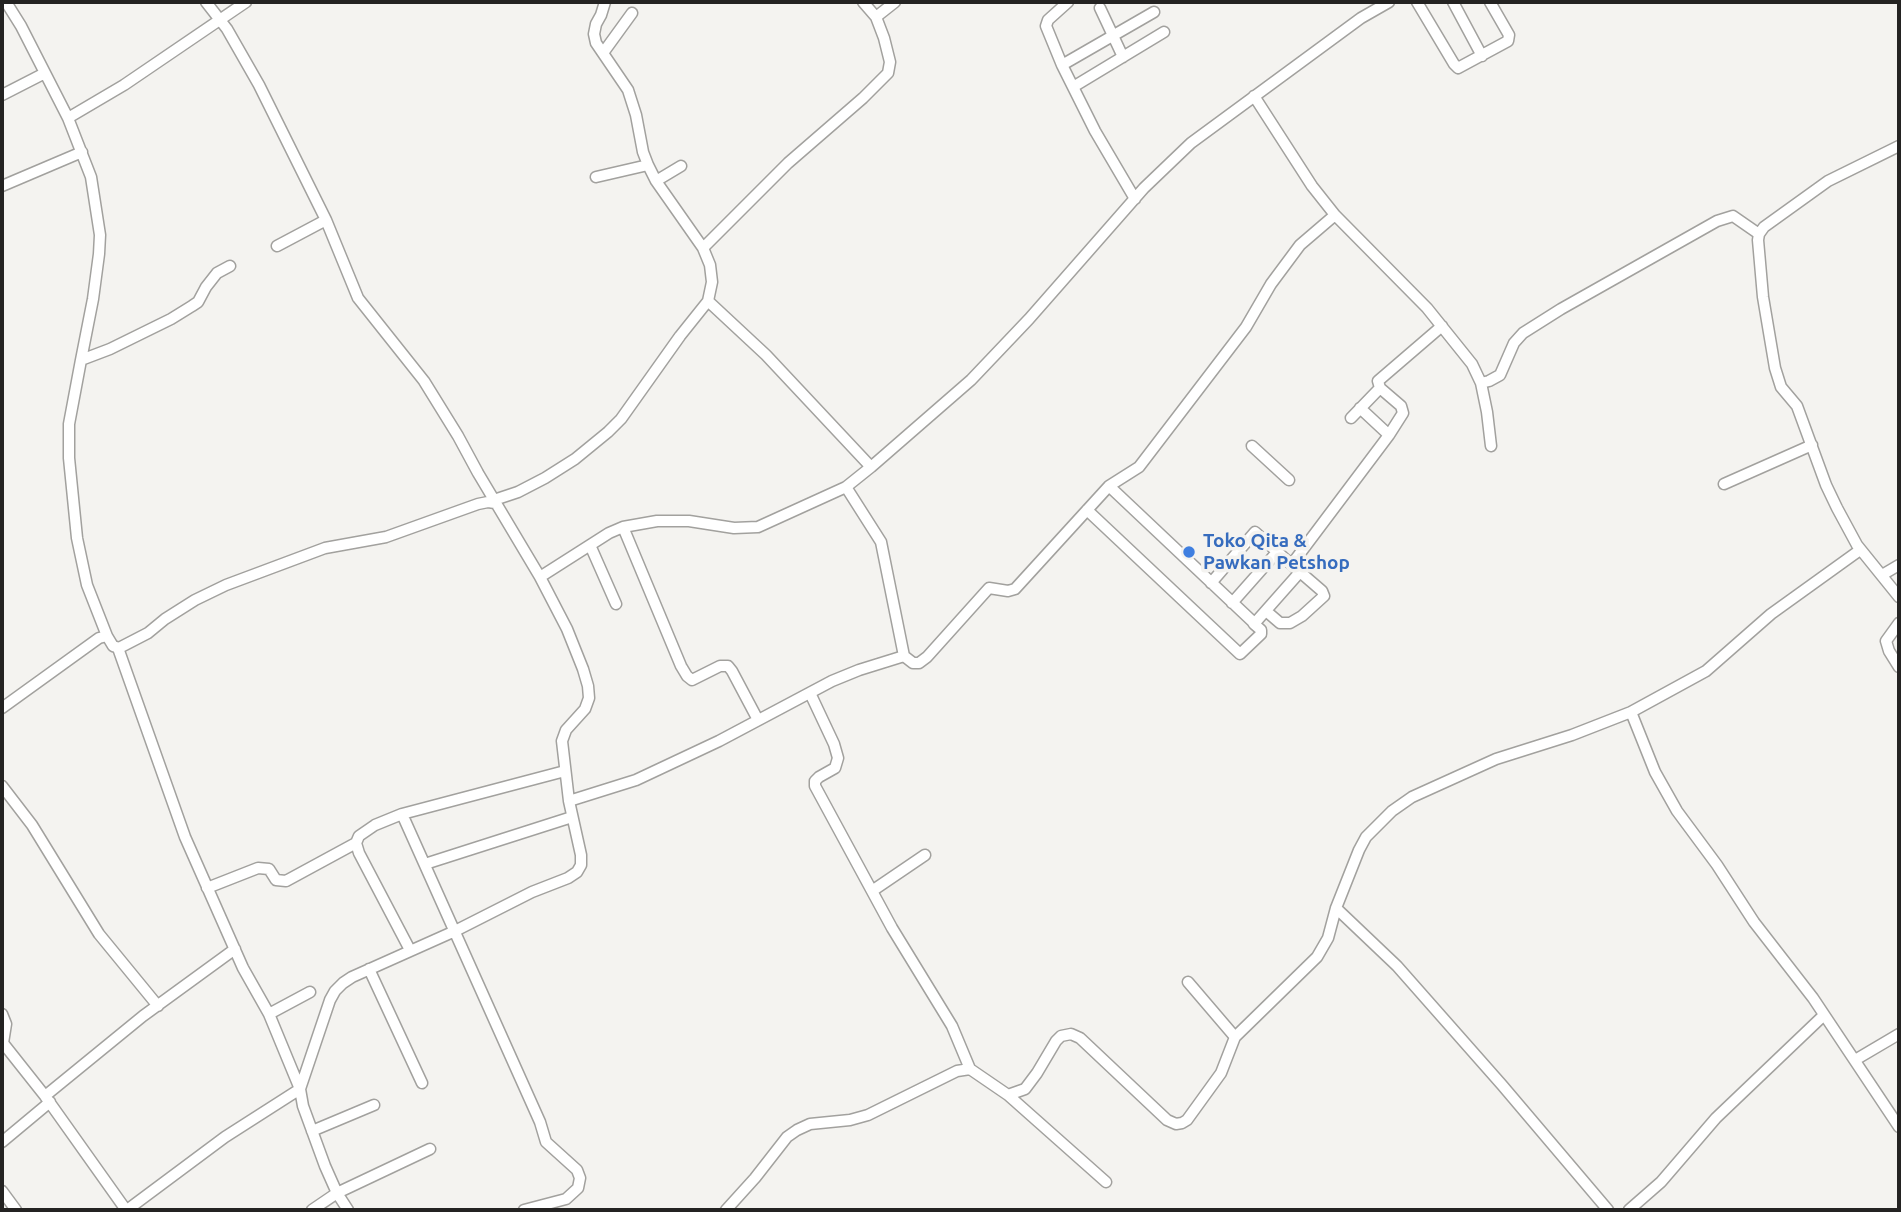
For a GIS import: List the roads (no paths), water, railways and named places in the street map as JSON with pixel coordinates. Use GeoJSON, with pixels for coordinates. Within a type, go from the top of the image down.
{"type":"FeatureCollection","features":[{"type":"Feature","properties":{"kind":"street"},"geometry":{"type":"LineString","coordinates":[[6,2],[68,118],[82,152],[91,177],[100,235],[93,299],[69,424],[69,458],[77,538],[87,585],[107,636],[113,646],[118,648],[185,837],[235,949],[269,1014],[300,1089],[312,1132],[337,1193],[348,1210]]}},
{"type":"Feature","properties":{"kind":"street"},"geometry":{"type":"LineString","coordinates":[[2,1014],[6,1024],[3,1043],[48,1099],[126,1210],[225,1136],[300,1089],[330,1000],[335,991],[352,976],[532,892],[568,878],[577,872],[581,865],[569,801],[562,741],[566,730],[588,704],[588,686],[567,629],[540,577],[424,381],[358,298],[327,220],[259,85],[221,20],[206,2]]}},
{"type":"Feature","properties":{"kind":"street"},"geometry":{"type":"LineString","coordinates":[[68,118],[124,85],[246,2]]}},
{"type":"Feature","properties":{"kind":"street"},"geometry":{"type":"LineString","coordinates":[[118,648],[148,633],[195,600],[235,582],[325,548],[386,537],[519,492],[575,459],[621,419],[708,301],[712,282],[710,265],[703,248],[656,181],[648,165],[632,99],[623,80],[596,43],[594,34],[605,2]]}},
{"type":"Feature","properties":{"kind":"street"},"geometry":{"type":"LineString","coordinates":[[703,248],[788,163],[888,73],[890,62],[884,38],[876,17],[863,2]]}},
{"type":"Feature","properties":{"kind":"street"},"geometry":{"type":"LineString","coordinates":[[876,17],[895,2]]}},
{"type":"Feature","properties":{"kind":"street"},"geometry":{"type":"LineString","coordinates":[[1068,2],[1046,24],[1062,65],[1095,131],[1135,199]]}},
{"type":"Feature","properties":{"kind":"street"},"geometry":{"type":"LineString","coordinates":[[540,577],[623,527],[656,521],[689,521],[734,528],[758,527],[846,487],[971,380],[1021,328],[1135,199],[1191,143],[1361,18],[1389,2]]}},
{"type":"Feature","properties":{"kind":"street"},"geometry":{"type":"LineString","coordinates":[[1417,2],[1456,67],[1461,68],[1507,43],[1509,38],[1490,2]]}},
{"type":"Feature","properties":{"kind":"street"},"geometry":{"type":"LineString","coordinates":[[1453,2],[1482,56]]}},
{"type":"Feature","properties":{"kind":"street"},"geometry":{"type":"LineString","coordinates":[[1100,8],[1123,57]]}},
{"type":"Feature","properties":{"kind":"street"},"geometry":{"type":"LineString","coordinates":[[1062,65],[1154,12]]}},
{"type":"Feature","properties":{"kind":"street"},"geometry":{"type":"LineString","coordinates":[[603,53],[632,13]]}},
{"type":"Feature","properties":{"kind":"street"},"geometry":{"type":"LineString","coordinates":[[1073,86],[1164,32]]}},
{"type":"Feature","properties":{"kind":"street"},"geometry":{"type":"LineString","coordinates":[[2,95],[45,74]]}},
{"type":"Feature","properties":{"kind":"street"},"geometry":{"type":"LineString","coordinates":[[1254,96],[1312,186],[1335,215],[1427,308],[1477,373],[1489,381],[1500,375],[1514,343],[1523,333],[1605,283],[1717,221],[1733,216],[1759,234]]}},
{"type":"Feature","properties":{"kind":"street"},"geometry":{"type":"LineString","coordinates":[[1899,146],[1828,181],[1782,213],[1759,234],[1758,249],[1775,368],[1783,391],[1800,413],[1836,508],[1860,550],[1899,597]]}},
{"type":"Feature","properties":{"kind":"street"},"geometry":{"type":"LineString","coordinates":[[2,186],[82,152]]}},
{"type":"Feature","properties":{"kind":"street"},"geometry":{"type":"LineString","coordinates":[[596,177],[648,165]]}},
{"type":"Feature","properties":{"kind":"street"},"geometry":{"type":"LineString","coordinates":[[656,181],[681,166]]}},
{"type":"Feature","properties":{"kind":"street"},"geometry":{"type":"LineString","coordinates":[[846,487],[881,542],[904,656],[913,663],[919,663],[989,588],[1008,591],[1015,589],[1109,486],[1139,467],[1245,327],[1271,284],[1300,245],[1335,215]]}},
{"type":"Feature","properties":{"kind":"street"},"geometry":{"type":"LineString","coordinates":[[277,246],[327,220]]}},
{"type":"Feature","properties":{"kind":"street"},"geometry":{"type":"LineString","coordinates":[[81,360],[110,349],[192,306],[203,295],[212,278],[230,266]]}},
{"type":"Feature","properties":{"kind":"street"},"geometry":{"type":"LineString","coordinates":[[708,301],[766,355],[871,467]]}},
{"type":"Feature","properties":{"kind":"street"},"geometry":{"type":"LineString","coordinates":[[1254,624],[1266,611],[1403,411],[1380,388],[1378,381],[1442,326]]}},
{"type":"Feature","properties":{"kind":"street"},"geometry":{"type":"LineString","coordinates":[[1477,373],[1487,412],[1491,446]]}},
{"type":"Feature","properties":{"kind":"street"},"geometry":{"type":"LineString","coordinates":[[1351,418],[1380,388]]}},
{"type":"Feature","properties":{"kind":"street"},"geometry":{"type":"LineString","coordinates":[[1360,408],[1389,435]]}},
{"type":"Feature","properties":{"kind":"street"},"geometry":{"type":"LineString","coordinates":[[1724,484],[1812,445]]}},
{"type":"Feature","properties":{"kind":"street"},"geometry":{"type":"LineString","coordinates":[[1252,446],[1289,480]]}},
{"type":"Feature","properties":{"kind":"street"},"geometry":{"type":"LineString","coordinates":[[1087,510],[1240,654],[1261,634],[1261,630],[1109,486]]}},
{"type":"Feature","properties":{"kind":"street"},"geometry":{"type":"LineString","coordinates":[[623,527],[687,676],[692,680],[720,666],[728,666],[758,720]]}},
{"type":"Feature","properties":{"kind":"street"},"geometry":{"type":"LineString","coordinates":[[1211,583],[1255,533],[1322,591],[1324,596],[1290,623],[1280,623],[1266,611]]}},
{"type":"Feature","properties":{"kind":"street"},"geometry":{"type":"LineString","coordinates":[[590,545],[616,604]]}},
{"type":"Feature","properties":{"kind":"street"},"geometry":{"type":"LineString","coordinates":[[1008,1096],[1025,1089],[1056,1041],[1061,1036],[1071,1034],[1080,1038],[1167,1120],[1177,1124],[1187,1120],[1221,1073],[1234,1037],[1317,957],[1328,938],[1336,908],[1359,850],[1366,837],[1392,811],[1412,797],[1496,759],[1572,735],[1631,712],[1706,670],[1771,614],[1860,550]]}},
{"type":"Feature","properties":{"kind":"street"},"geometry":{"type":"LineString","coordinates":[[1232,603],[1278,551]]}},
{"type":"Feature","properties":{"kind":"street"},"geometry":{"type":"LineString","coordinates":[[1882,575],[1899,565]]}},
{"type":"Feature","properties":{"kind":"street"},"geometry":{"type":"LineString","coordinates":[[1899,623],[1886,640],[1899,667]]}},
{"type":"Feature","properties":{"kind":"street"},"geometry":{"type":"LineString","coordinates":[[2,708],[99,638],[107,636]]}},
{"type":"Feature","properties":{"kind":"street"},"geometry":{"type":"LineString","coordinates":[[569,801],[636,780],[719,741],[832,681],[904,656]]}},
{"type":"Feature","properties":{"kind":"street"},"geometry":{"type":"LineString","coordinates":[[810,693],[838,758],[835,768],[819,777],[815,786],[892,928],[952,1026],[970,1069],[1008,1096],[1106,1182]]}},
{"type":"Feature","properties":{"kind":"street"},"geometry":{"type":"LineString","coordinates":[[1631,712],[1655,772],[1677,811],[1717,864],[1754,922],[1824,1014],[1899,1127]]}},
{"type":"Feature","properties":{"kind":"street"},"geometry":{"type":"LineString","coordinates":[[207,888],[258,868],[269,869],[276,880],[286,881],[356,843],[365,831],[402,814],[565,771]]}},
{"type":"Feature","properties":{"kind":"street"},"geometry":{"type":"LineString","coordinates":[[2,786],[32,825],[99,934],[158,1006]]}},
{"type":"Feature","properties":{"kind":"street"},"geometry":{"type":"LineString","coordinates":[[402,814],[540,1122],[546,1142],[577,1170],[580,1178],[578,1188],[566,1199],[524,1210]]}},
{"type":"Feature","properties":{"kind":"street"},"geometry":{"type":"LineString","coordinates":[[425,864],[572,817]]}},
{"type":"Feature","properties":{"kind":"street"},"geometry":{"type":"LineString","coordinates":[[356,843],[410,950]]}},
{"type":"Feature","properties":{"kind":"street"},"geometry":{"type":"LineString","coordinates":[[872,891],[925,855]]}},
{"type":"Feature","properties":{"kind":"street"},"geometry":{"type":"LineString","coordinates":[[1336,908],[1396,965],[1608,1210]]}},
{"type":"Feature","properties":{"kind":"street"},"geometry":{"type":"LineString","coordinates":[[2,1142],[48,1099],[158,1006],[235,949]]}},
{"type":"Feature","properties":{"kind":"street"},"geometry":{"type":"LineString","coordinates":[[369,969],[422,1083]]}},
{"type":"Feature","properties":{"kind":"street"},"geometry":{"type":"LineString","coordinates":[[1188,982],[1234,1037]]}},
{"type":"Feature","properties":{"kind":"street"},"geometry":{"type":"LineString","coordinates":[[269,1014],[310,992]]}},
{"type":"Feature","properties":{"kind":"street"},"geometry":{"type":"LineString","coordinates":[[1629,1210],[1661,1182],[1716,1118],[1824,1014]]}},
{"type":"Feature","properties":{"kind":"street"},"geometry":{"type":"LineString","coordinates":[[1855,1060],[1899,1034]]}},
{"type":"Feature","properties":{"kind":"street"},"geometry":{"type":"LineString","coordinates":[[726,1210],[787,1137],[797,1130],[810,1124],[850,1120],[868,1115],[957,1071],[970,1069]]}},
{"type":"Feature","properties":{"kind":"street"},"geometry":{"type":"LineString","coordinates":[[312,1132],[374,1105]]}},
{"type":"Feature","properties":{"kind":"street"},"geometry":{"type":"LineString","coordinates":[[312,1210],[337,1193],[430,1149]]}},
{"type":"Feature","properties":{"kind":"street"},"geometry":{"type":"LineString","coordinates":[[2,1191],[16,1210]]}},
{"type":"Feature","properties":{"kind":"place","name":"Toko Qita & Pawkan Petshop"},"geometry":{"type":"Point","coordinates":[1189,552]}}]}
